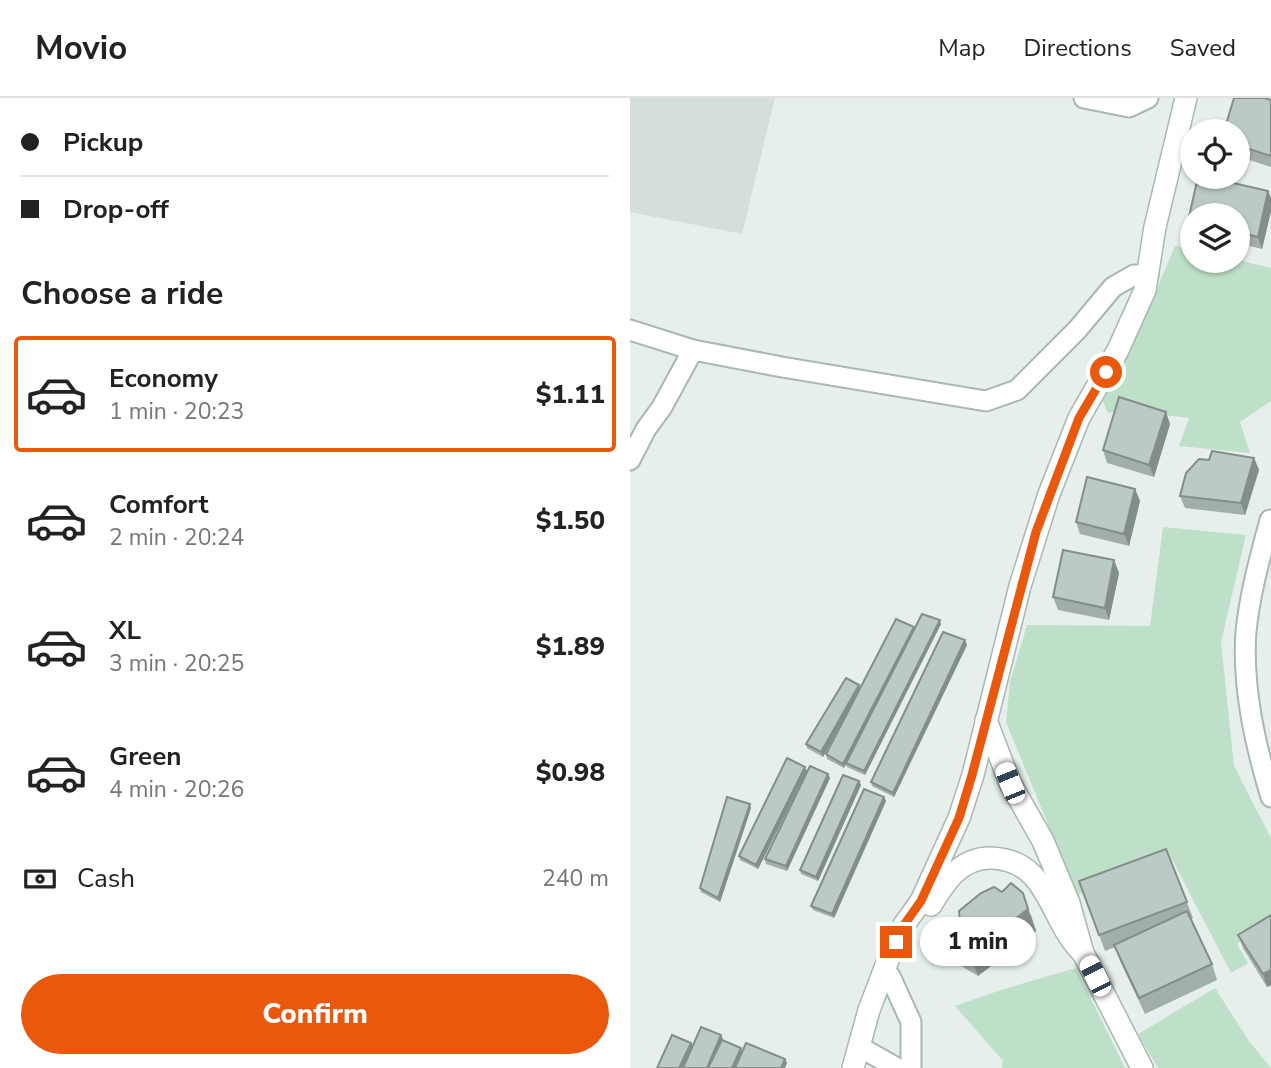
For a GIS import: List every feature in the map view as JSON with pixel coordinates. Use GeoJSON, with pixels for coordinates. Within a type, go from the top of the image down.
{"type":"FeatureCollection","features":[{"type":"Feature","properties":{"kind":"street"},"geometry":{"type":"LineString","coordinates":[[1084,98],[1129,107],[1148,98]]}},
{"type":"Feature","properties":{"kind":"street"},"geometry":{"type":"LineString","coordinates":[[861,1055],[878,982],[909,927],[959,818],[1020,586],[1049,494],[1079,418],[1118,350],[1145,290],[1156,227],[1186,98]]}},
{"type":"Feature","properties":{"kind":"street"},"geometry":{"type":"LineString","coordinates":[[630,330],[693,350],[986,401],[1017,390],[1077,330],[1113,287],[1134,275],[1148,275]]}},
{"type":"Feature","properties":{"kind":"street"},"geometry":{"type":"LineString","coordinates":[[630,460],[693,350]]}},
{"type":"Feature","properties":{"kind":"street"},"geometry":{"type":"LineString","coordinates":[[1270,520],[1250,602],[1246,657],[1254,730],[1271,796]]}},
{"type":"Feature","properties":{"kind":"street"},"geometry":{"type":"LineString","coordinates":[[986,720],[1010,783]]}},
{"type":"Feature","properties":{"kind":"street"},"geometry":{"type":"LineString","coordinates":[[972,775],[979,771],[993,770],[1006,777],[1010,783],[1043,841],[1069,903],[1083,953],[1142,1068]]}},
{"type":"Feature","properties":{"kind":"street"},"geometry":{"type":"LineString","coordinates":[[959,818],[961,829],[974,847],[993,858]]}},
{"type":"Feature","properties":{"kind":"street"},"geometry":{"type":"LineString","coordinates":[[956,869],[959,818]]}},
{"type":"Feature","properties":{"kind":"street"},"geometry":{"type":"LineString","coordinates":[[1020,863],[1043,841]]}},
{"type":"Feature","properties":{"kind":"street"},"geometry":{"type":"LineString","coordinates":[[853,1068],[861,1055],[909,927],[956,869],[979,858],[1020,863],[1040,883],[1071,939],[1083,953]]}},
{"type":"Feature","properties":{"kind":"street"},"geometry":{"type":"LineString","coordinates":[[890,976],[911,1022],[911,1068]]}},
{"type":"Feature","properties":{"kind":"street"},"geometry":{"type":"LineString","coordinates":[[861,1055],[897,1068]]}},
{"type":"Feature","properties":{"kind":"shaded area"},"geometry":{"type":"Polygon","coordinates":[[[630,98],[775,98],[742,234],[630,212],[630,98]]]}},
{"type":"Feature","properties":{"kind":"green space"},"geometry":{"type":"Polygon","coordinates":[[[1175,246],[1180,247],[1180,273],[1250,273],[1250,263],[1271,268],[1271,401],[1240,422],[1250,453],[1179,446],[1189,418],[1123,410],[1108,413],[1102,399],[1137,336],[1175,246]]]}},
{"type":"Feature","properties":{"kind":"green space"},"geometry":{"type":"Polygon","coordinates":[[[1163,527],[1246,535],[1221,642],[1234,766],[1271,838],[1271,922],[1237,944],[1248,963],[1231,973],[1172,859],[1077,895],[1006,722],[1010,682],[1027,625],[1150,626],[1163,527]]]}},
{"type":"Feature","properties":{"kind":"green space"},"geometry":{"type":"Polygon","coordinates":[[[1076,968],[1125,1068],[1002,1068],[1003,1061],[955,1006],[1001,990],[1076,968]]]}},
{"type":"Feature","properties":{"kind":"green space"},"geometry":{"type":"Polygon","coordinates":[[[1215,988],[1249,1041],[1271,1068],[1158,1068],[1138,1034],[1215,988]]]}},
{"type":"Feature","properties":{"kind":"building"},"geometry":{"type":"Polygon","coordinates":[[[1234,98],[1271,100],[1271,156],[1250,149],[1250,119],[1228,119],[1234,98]]]}},
{"type":"Feature","properties":{"kind":"building"},"geometry":{"type":"Polygon","coordinates":[[[1250,187],[1268,191],[1258,237],[1250,235],[1250,203],[1192,203],[1195,189],[1250,189],[1250,187]]]}},
{"type":"Feature","properties":{"kind":"building"},"geometry":{"type":"Polygon","coordinates":[[[1119,397],[1166,412],[1149,465],[1103,450],[1119,397]]]}},
{"type":"Feature","properties":{"kind":"building"},"geometry":{"type":"Polygon","coordinates":[[[1212,451],[1254,458],[1241,503],[1180,496],[1186,473],[1199,459],[1209,460],[1212,451]]]}},
{"type":"Feature","properties":{"kind":"building"},"geometry":{"type":"Polygon","coordinates":[[[1087,477],[1135,489],[1124,534],[1076,522],[1087,477]]]}},
{"type":"Feature","properties":{"kind":"building"},"geometry":{"type":"Polygon","coordinates":[[[1063,550],[1114,560],[1105,608],[1053,597],[1063,550]]]}},
{"type":"Feature","properties":{"kind":"building"},"geometry":{"type":"Polygon","coordinates":[[[922,614],[940,620],[864,771],[846,763],[922,614]]]}},
{"type":"Feature","properties":{"kind":"building"},"geometry":{"type":"Polygon","coordinates":[[[896,619],[914,627],[843,764],[826,754],[896,619]]]}},
{"type":"Feature","properties":{"kind":"building"},"geometry":{"type":"Polygon","coordinates":[[[943,632],[965,640],[893,793],[871,782],[943,632]]]}},
{"type":"Feature","properties":{"kind":"building"},"geometry":{"type":"Polygon","coordinates":[[[846,678],[859,685],[821,752],[806,744],[846,678]]]}},
{"type":"Feature","properties":{"kind":"building"},"geometry":{"type":"Polygon","coordinates":[[[787,758],[805,767],[756,865],[739,856],[787,758]]]}},
{"type":"Feature","properties":{"kind":"building"},"geometry":{"type":"Polygon","coordinates":[[[810,766],[828,774],[786,866],[765,859],[810,766]]]}},
{"type":"Feature","properties":{"kind":"building"},"geometry":{"type":"Polygon","coordinates":[[[843,775],[859,781],[816,877],[800,870],[843,775]]]}},
{"type":"Feature","properties":{"kind":"building"},"geometry":{"type":"Polygon","coordinates":[[[864,789],[884,797],[832,914],[811,906],[864,789]]]}},
{"type":"Feature","properties":{"kind":"building"},"geometry":{"type":"Polygon","coordinates":[[[727,797],[750,804],[718,898],[700,888],[727,797]]]}},
{"type":"Feature","properties":{"kind":"building"},"geometry":{"type":"Polygon","coordinates":[[[1166,849],[1187,902],[1099,935],[1079,881],[1166,849]]]}},
{"type":"Feature","properties":{"kind":"building"},"geometry":{"type":"Polygon","coordinates":[[[1011,883],[1023,893],[1028,909],[970,954],[955,946],[951,929],[960,922],[959,911],[981,893],[994,887],[1002,892],[1011,883]]]}},
{"type":"Feature","properties":{"kind":"building"},"geometry":{"type":"Polygon","coordinates":[[[1187,911],[1212,964],[1139,998],[1114,945],[1187,911]]]}},
{"type":"Feature","properties":{"kind":"building"},"geometry":{"type":"Polygon","coordinates":[[[1271,915],[1271,970],[1263,974],[1238,935],[1271,915]]]}},
{"type":"Feature","properties":{"kind":"building"},"geometry":{"type":"Polygon","coordinates":[[[701,1027],[721,1035],[707,1068],[683,1068],[701,1027]]]}},
{"type":"Feature","properties":{"kind":"building"},"geometry":{"type":"Polygon","coordinates":[[[672,1035],[691,1043],[679,1068],[657,1068],[672,1035]]]}},
{"type":"Feature","properties":{"kind":"building"},"geometry":{"type":"Polygon","coordinates":[[[722,1040],[741,1048],[732,1068],[708,1068],[722,1040]]]}},
{"type":"Feature","properties":{"kind":"building"},"geometry":{"type":"Polygon","coordinates":[[[746,1043],[785,1059],[781,1068],[735,1068],[746,1043]]]}},
{"type":"Feature","properties":{"kind":"route"},"geometry":{"type":"LineString","coordinates":[[896,942],[921,901],[959,818],[1036,532],[1079,418],[1106,372]]}}]}
